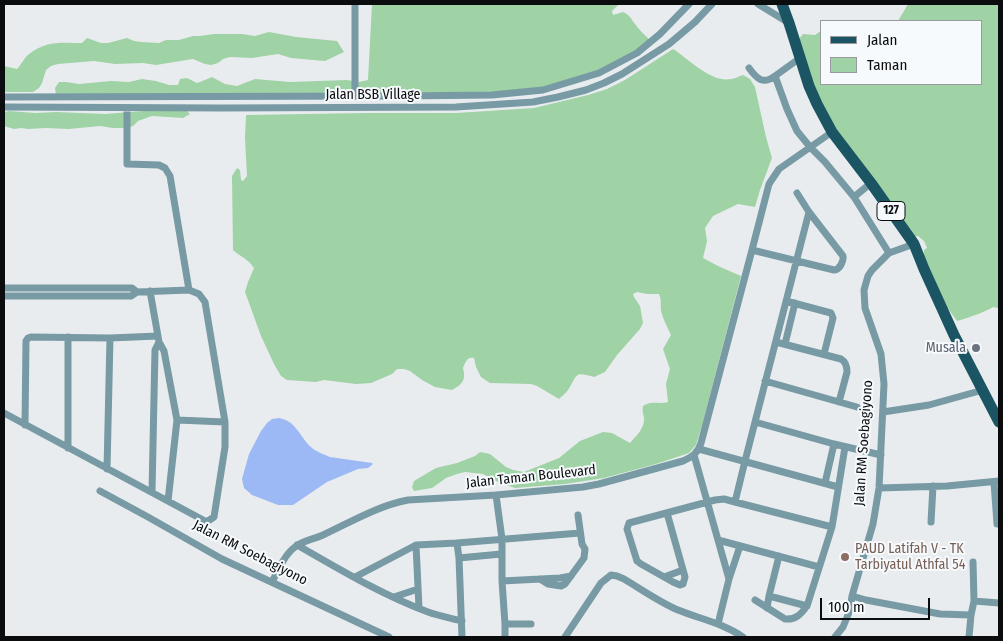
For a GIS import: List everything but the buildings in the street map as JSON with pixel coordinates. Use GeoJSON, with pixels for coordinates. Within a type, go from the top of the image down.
{"type":"FeatureCollection","features":[{"type":"Feature","properties":{"kind":"main road","name":"127"},"geometry":{"type":"LineString","coordinates":[[782,4],[809,86],[817,104],[832,132],[914,244],[951,327],[999,422]]}},
{"type":"Feature","properties":{"kind":"street"},"geometry":{"type":"LineString","coordinates":[[355,4],[355,96]]}},
{"type":"Feature","properties":{"kind":"street"},"geometry":{"type":"LineString","coordinates":[[4,97],[492,95],[543,90],[598,73],[637,53],[660,34],[689,4]]}},
{"type":"Feature","properties":{"kind":"street","name":"Jalan BSB Village"},"geometry":{"type":"LineString","coordinates":[[4,107],[456,107],[533,102],[586,90],[622,74],[669,44],[695,22],[712,4]]}},
{"type":"Feature","properties":{"kind":"street"},"geometry":{"type":"LineString","coordinates":[[758,4],[790,24]]}},
{"type":"Feature","properties":{"kind":"street"},"geometry":{"type":"LineString","coordinates":[[749,68],[753,74],[764,81],[768,81],[800,58]]}},
{"type":"Feature","properties":{"kind":"street"},"geometry":{"type":"LineString","coordinates":[[775,76],[797,131],[854,197],[889,253]]}},
{"type":"Feature","properties":{"kind":"street"},"geometry":{"type":"LineString","coordinates":[[127,108],[126,164],[159,165],[165,168],[170,176],[189,290]]}},
{"type":"Feature","properties":{"kind":"street"},"geometry":{"type":"LineString","coordinates":[[729,579],[707,502],[697,452],[769,184],[779,169],[832,132]]}},
{"type":"Feature","properties":{"kind":"street"},"geometry":{"type":"LineString","coordinates":[[854,197],[871,184]]}},
{"type":"Feature","properties":{"kind":"street"},"geometry":{"type":"LineString","coordinates":[[752,250],[836,270],[840,266],[844,258],[797,193]]}},
{"type":"Feature","properties":{"kind":"street"},"geometry":{"type":"LineString","coordinates":[[735,502],[809,212]]}},
{"type":"Feature","properties":{"kind":"street","name":"Jalan RM Soebagiyono"},"geometry":{"type":"LineString","coordinates":[[835,637],[843,627],[850,610],[852,596],[873,524],[879,488],[884,384],[881,354],[865,308],[864,290],[872,270],[889,253],[914,244]]}},
{"type":"Feature","properties":{"kind":"street"},"geometry":{"type":"LineString","coordinates":[[4,288],[132,288],[137,292]]}},
{"type":"Feature","properties":{"kind":"street"},"geometry":{"type":"LineString","coordinates":[[4,296],[131,296],[137,292],[189,290],[199,294],[205,302],[225,422],[225,447],[214,518],[205,521],[4,413]]}},
{"type":"Feature","properties":{"kind":"street"},"geometry":{"type":"LineString","coordinates":[[150,292],[158,339],[164,351],[177,420],[168,501]]}},
{"type":"Feature","properties":{"kind":"street"},"geometry":{"type":"LineString","coordinates":[[786,300],[829,312],[833,315],[824,354]]}},
{"type":"Feature","properties":{"kind":"street"},"geometry":{"type":"LineString","coordinates":[[785,344],[795,303]]}},
{"type":"Feature","properties":{"kind":"street"},"geometry":{"type":"LineString","coordinates":[[68,337],[68,448]]}},
{"type":"Feature","properties":{"kind":"street"},"geometry":{"type":"LineString","coordinates":[[25,425],[26,341],[28,338],[158,339]]}},
{"type":"Feature","properties":{"kind":"street"},"geometry":{"type":"LineString","coordinates":[[107,469],[110,338]]}},
{"type":"Feature","properties":{"kind":"street"},"geometry":{"type":"LineString","coordinates":[[152,492],[155,350],[158,339]]}},
{"type":"Feature","properties":{"kind":"street"},"geometry":{"type":"LineString","coordinates":[[776,342],[845,361],[847,372],[839,402]]}},
{"type":"Feature","properties":{"kind":"street"},"geometry":{"type":"LineString","coordinates":[[765,381],[857,407]]}},
{"type":"Feature","properties":{"kind":"street"},"geometry":{"type":"LineString","coordinates":[[883,412],[929,405],[983,390]]}},
{"type":"Feature","properties":{"kind":"street"},"geometry":{"type":"LineString","coordinates":[[177,420],[225,422]]}},
{"type":"Feature","properties":{"kind":"street"},"geometry":{"type":"LineString","coordinates":[[755,422],[881,455]]}},
{"type":"Feature","properties":{"kind":"street"},"geometry":{"type":"LineString","coordinates":[[826,483],[834,444]]}},
{"type":"Feature","properties":{"kind":"street"},"geometry":{"type":"LineString","coordinates":[[755,600],[785,619],[790,620],[799,616],[807,606],[832,527],[846,447]]}},
{"type":"Feature","properties":{"kind":"street"},"geometry":{"type":"LineString","coordinates":[[697,452],[745,461],[838,487]]}},
{"type":"Feature","properties":{"kind":"street","name":"Jalan Taman Boulevard"},"geometry":{"type":"LineString","coordinates":[[272,582],[285,558],[297,545],[381,507],[408,500],[496,495],[599,484],[682,461],[697,452]]}},
{"type":"Feature","properties":{"kind":"street"},"geometry":{"type":"LineString","coordinates":[[879,488],[997,481],[996,524]]}},
{"type":"Feature","properties":{"kind":"street"},"geometry":{"type":"LineString","coordinates":[[931,522],[933,486]]}},
{"type":"Feature","properties":{"kind":"street","name":"Jalan RM Soebagiyono"},"geometry":{"type":"LineString","coordinates":[[100,491],[222,559],[389,637]]}},
{"type":"Feature","properties":{"kind":"street"},"geometry":{"type":"LineString","coordinates":[[496,495],[502,539],[504,637]]}},
{"type":"Feature","properties":{"kind":"street"},"geometry":{"type":"LineString","coordinates":[[667,514],[685,577],[682,585],[673,582],[637,561],[627,524],[720,499],[832,527]]}},
{"type":"Feature","properties":{"kind":"street"},"geometry":{"type":"LineString","coordinates":[[502,581],[571,576],[584,558],[585,549],[582,544],[578,515]]}},
{"type":"Feature","properties":{"kind":"street"},"geometry":{"type":"LineString","coordinates":[[355,577],[416,544],[457,543],[580,533]]}},
{"type":"Feature","properties":{"kind":"street"},"geometry":{"type":"LineString","coordinates":[[718,540],[820,567]]}},
{"type":"Feature","properties":{"kind":"street"},"geometry":{"type":"LineString","coordinates":[[457,543],[462,637]]}},
{"type":"Feature","properties":{"kind":"street"},"geometry":{"type":"LineString","coordinates":[[416,544],[419,608]]}},
{"type":"Feature","properties":{"kind":"street"},"geometry":{"type":"LineString","coordinates":[[297,545],[394,597],[419,608],[462,621]]}},
{"type":"Feature","properties":{"kind":"street"},"geometry":{"type":"LineString","coordinates":[[718,624],[729,579],[740,546]]}},
{"type":"Feature","properties":{"kind":"street"},"geometry":{"type":"LineString","coordinates":[[459,558],[501,554]]}},
{"type":"Feature","properties":{"kind":"street"},"geometry":{"type":"LineString","coordinates":[[767,608],[779,556]]}},
{"type":"Feature","properties":{"kind":"street"},"geometry":{"type":"LineString","coordinates":[[969,637],[970,615],[974,601],[973,562]]}},
{"type":"Feature","properties":{"kind":"street"},"geometry":{"type":"LineString","coordinates":[[664,577],[683,570]]}},
{"type":"Feature","properties":{"kind":"street"},"geometry":{"type":"LineString","coordinates":[[565,637],[601,583],[611,575],[624,579],[680,611],[718,624],[743,637]]}},
{"type":"Feature","properties":{"kind":"street"},"geometry":{"type":"LineString","coordinates":[[394,597],[418,589]]}},
{"type":"Feature","properties":{"kind":"street"},"geometry":{"type":"LineString","coordinates":[[769,596],[807,606]]}},
{"type":"Feature","properties":{"kind":"street"},"geometry":{"type":"LineString","coordinates":[[852,596],[940,614],[970,615]]}},
{"type":"Feature","properties":{"kind":"street"},"geometry":{"type":"LineString","coordinates":[[974,601],[999,602]]}},
{"type":"Feature","properties":{"kind":"street"},"geometry":{"type":"LineString","coordinates":[[505,624],[531,624]]}},
{"type":"Feature","properties":{"kind":"green space"},"geometry":{"type":"Polygon","coordinates":[[[372,4],[619,4],[612,11],[613,15],[623,12],[627,14],[650,40],[636,52],[598,71],[543,88],[492,93],[56,95],[55,88],[59,82],[79,84],[111,81],[129,82],[142,79],[178,85],[180,79],[187,78],[197,83],[212,77],[225,84],[237,86],[255,79],[290,82],[347,80],[359,82],[368,80],[372,4]]]}},
{"type":"Feature","properties":{"kind":"green space"},"geometry":{"type":"Polygon","coordinates":[[[908,4],[999,4],[999,306],[998,308],[993,307],[982,313],[957,321],[939,296],[935,280],[924,257],[924,250],[927,248],[924,241],[918,236],[914,237],[831,123],[809,76],[799,39],[803,34],[815,35],[820,31],[820,85],[983,85],[983,20],[899,20],[908,4]]]}},
{"type":"Feature","properties":{"kind":"green space"},"geometry":{"type":"Polygon","coordinates":[[[269,32],[337,41],[344,52],[325,61],[291,58],[278,54],[252,58],[230,57],[211,65],[193,59],[156,65],[143,63],[115,64],[94,61],[58,64],[46,70],[42,83],[33,92],[4,92],[4,66],[17,69],[29,54],[48,44],[82,43],[87,38],[101,43],[127,38],[134,41],[159,43],[166,40],[179,40],[193,36],[242,34],[255,36],[269,32]]]}},
{"type":"Feature","properties":{"kind":"green space"},"geometry":{"type":"Polygon","coordinates":[[[673,49],[708,74],[723,79],[733,79],[743,75],[750,79],[755,87],[772,158],[755,207],[738,204],[713,216],[705,228],[707,241],[703,258],[741,276],[696,445],[689,453],[604,478],[565,484],[515,488],[483,474],[465,472],[446,478],[432,488],[414,491],[412,487],[414,481],[436,468],[457,463],[480,452],[490,454],[506,467],[524,472],[559,458],[580,441],[603,432],[612,433],[630,443],[640,432],[643,425],[643,406],[650,403],[668,402],[666,384],[670,369],[663,349],[671,335],[662,314],[659,294],[637,292],[633,294],[640,306],[643,323],[640,329],[605,372],[594,377],[582,374],[577,376],[559,399],[531,384],[490,383],[481,377],[474,358],[467,360],[463,368],[463,381],[452,390],[435,387],[404,369],[397,369],[392,374],[371,383],[356,384],[324,380],[316,382],[287,380],[281,376],[274,364],[261,336],[245,292],[254,268],[247,260],[233,250],[232,176],[237,168],[240,170],[241,180],[243,181],[247,176],[246,115],[456,113],[534,108],[607,89],[625,80],[673,49]]]}},
{"type":"Feature","properties":{"kind":"green space"},"geometry":{"type":"Polygon","coordinates":[[[144,111],[187,111],[190,114],[183,118],[152,116],[138,121],[133,126],[127,128],[100,126],[69,129],[14,129],[4,126],[5,112],[105,114],[144,111]]]}},
{"type":"Feature","properties":{"kind":"water"},"geometry":{"type":"Polygon","coordinates":[[[279,418],[294,426],[308,444],[319,452],[330,457],[373,464],[368,468],[358,469],[327,482],[293,505],[278,505],[252,495],[244,488],[242,479],[249,454],[267,423],[272,419],[279,418]]]}},
{"type":"Feature","properties":{"kind":"place","name":"Musala"},"geometry":{"type":"Point","coordinates":[976,348]}},
{"type":"Feature","properties":{"kind":"place","name":"PAUD Latifah V - TK Tarbiyatul Athfal 54"},"geometry":{"type":"Point","coordinates":[845,557]}}]}
